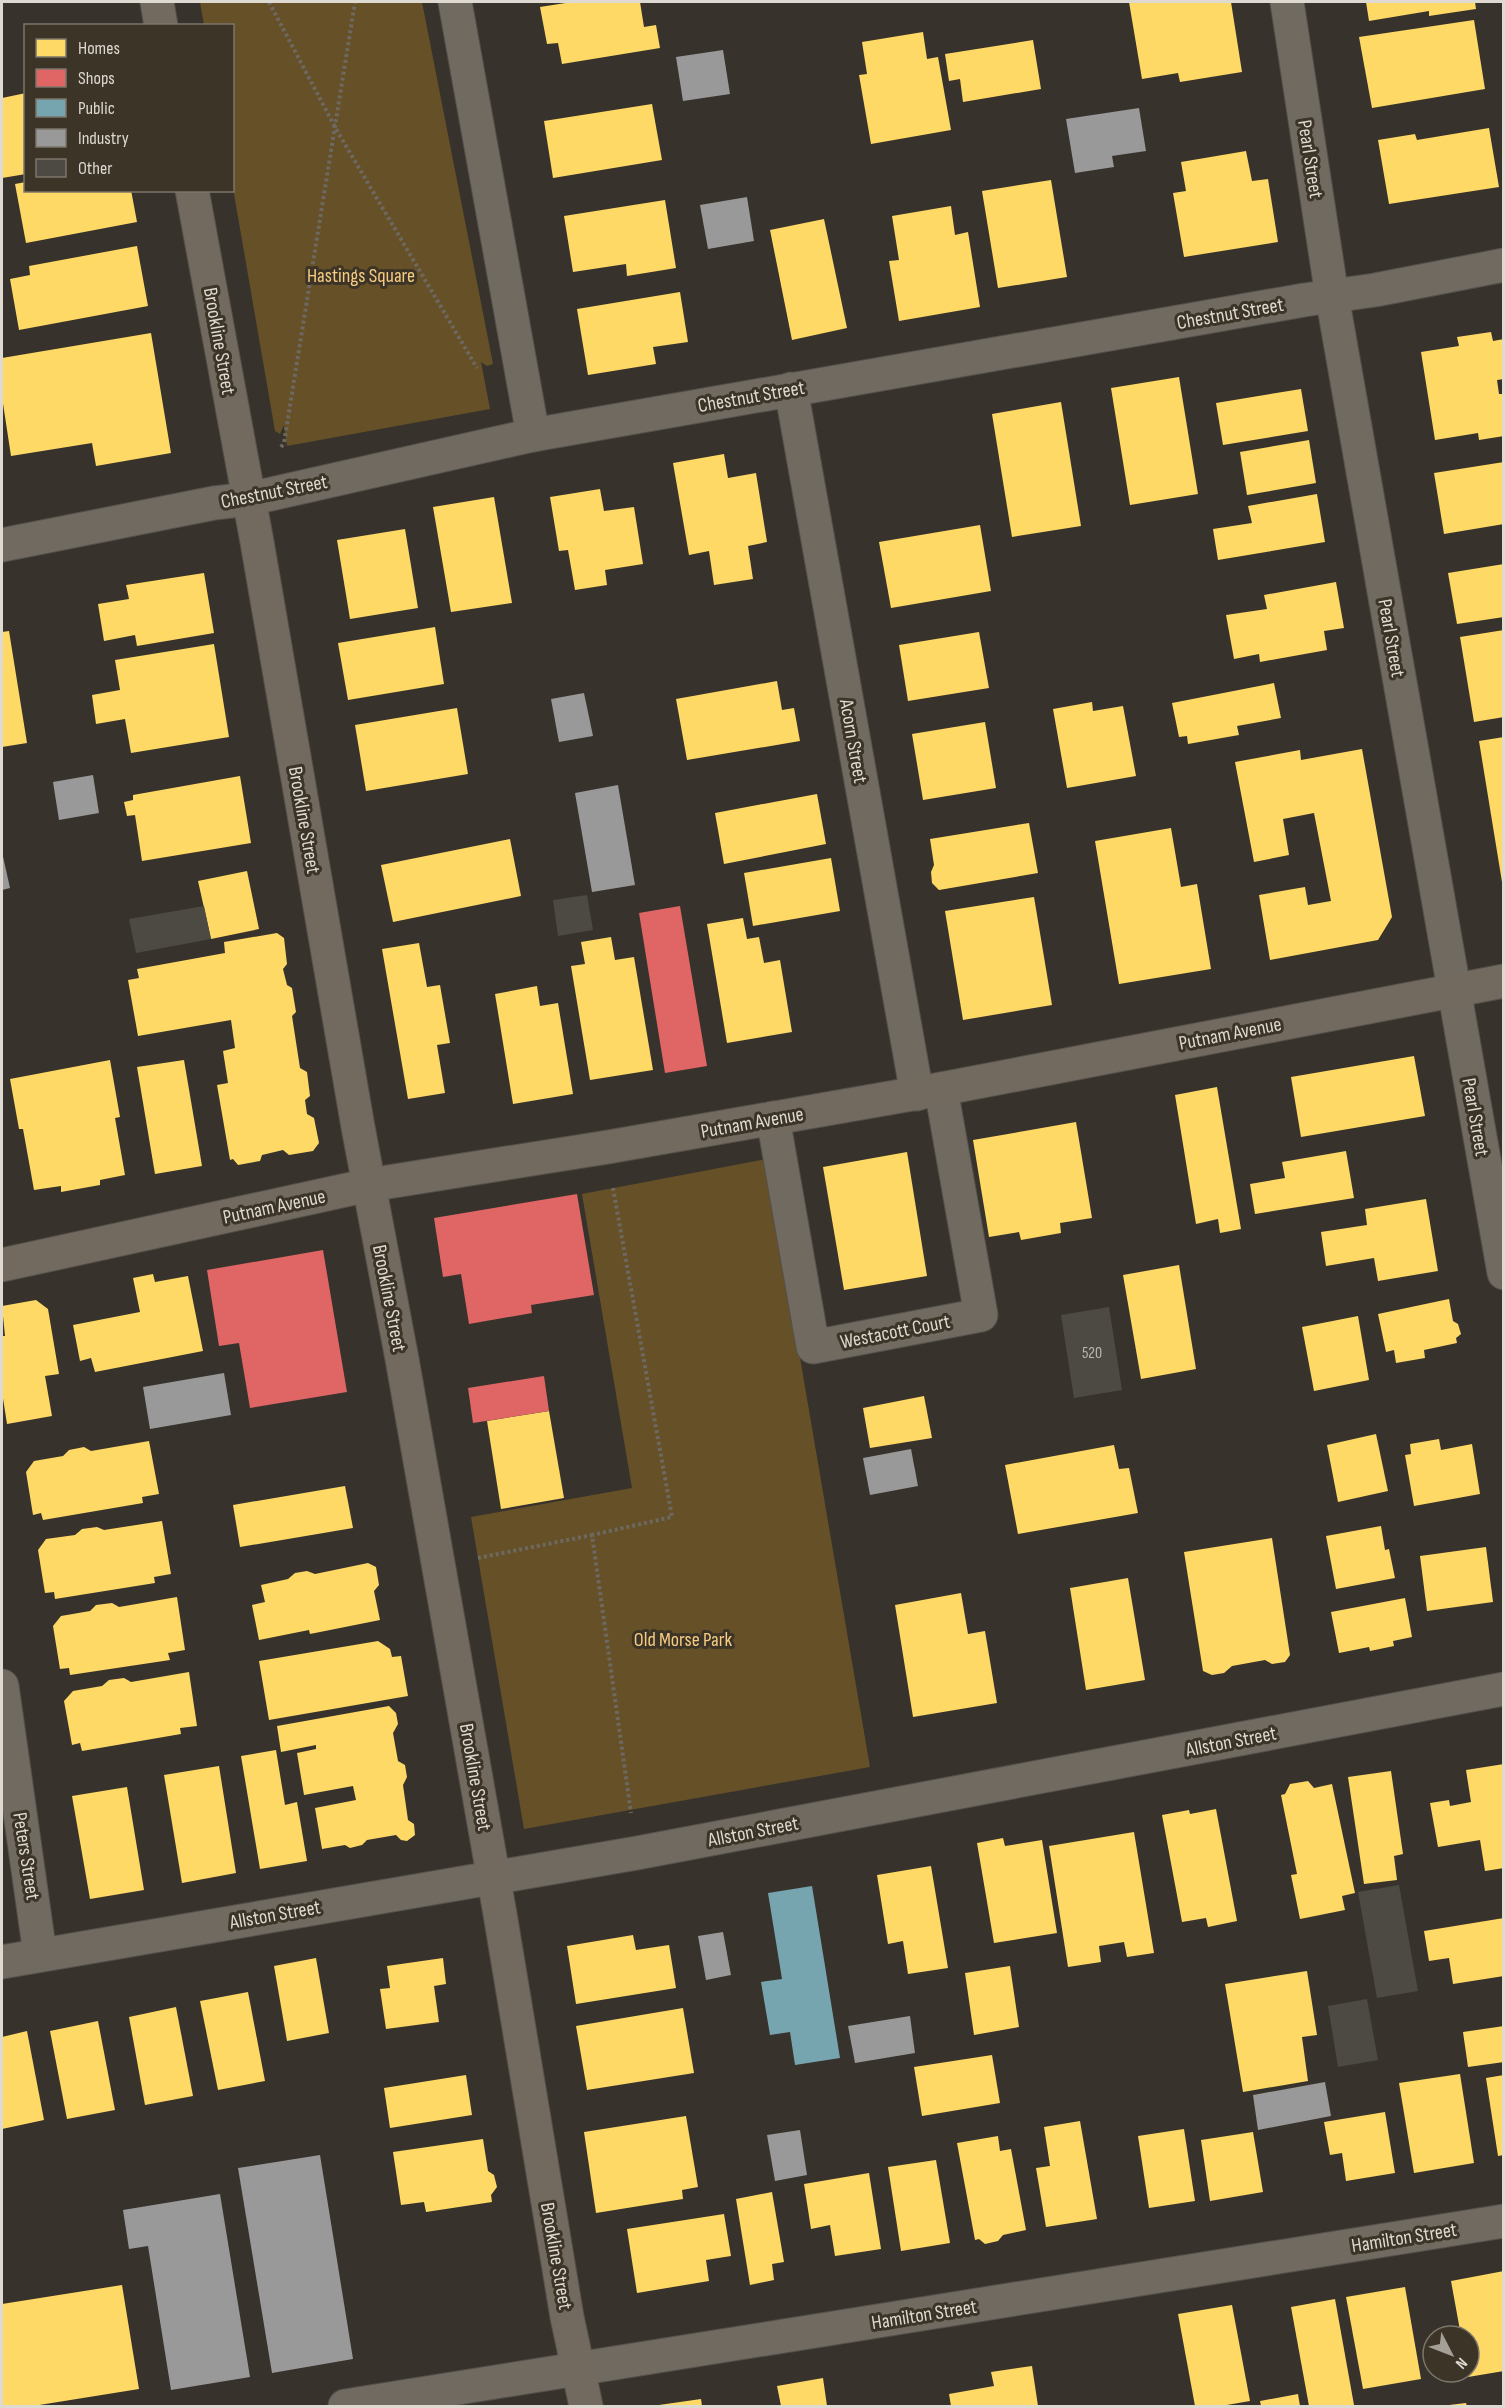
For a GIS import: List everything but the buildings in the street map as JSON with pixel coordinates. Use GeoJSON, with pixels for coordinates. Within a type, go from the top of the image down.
{"type":"FeatureCollection","features":[{"type":"Feature","properties":{"kind":"main road"},"geometry":{"type":"LineString","coordinates":[[157,2],[161,24]]}},
{"type":"Feature","properties":{"kind":"main road","name":"Brookline Street"},"geometry":{"type":"LineString","coordinates":[[192,192],[494,1877],[567,2317],[580,2369],[586,2406]]}},
{"type":"Feature","properties":{"kind":"main road","name":"Putnam Avenue"},"geometry":{"type":"LineString","coordinates":[[2,1265],[369,1185],[608,1147],[929,1091],[1503,981]]}},
{"type":"Feature","properties":{"kind":"street"},"geometry":{"type":"LineString","coordinates":[[455,2],[532,435]]}},
{"type":"Feature","properties":{"kind":"street","name":"Pearl Street"},"geometry":{"type":"LineString","coordinates":[[1287,2],[1332,296],[1503,1273]]}},
{"type":"Feature","properties":{"kind":"street","name":"Chestnut Street"},"geometry":{"type":"LineString","coordinates":[[2,545],[249,499],[532,435],[1332,296],[1375,291],[1503,265]]}},
{"type":"Feature","properties":{"kind":"street","name":"Acorn Street"},"geometry":{"type":"LineString","coordinates":[[791,389],[929,1091]]}},
{"type":"Feature","properties":{"kind":"street","name":"Westacott Court"},"geometry":{"type":"LineString","coordinates":[[773,1118],[813,1347],[981,1315],[929,1091]]}},
{"type":"Feature","properties":{"kind":"street","name":"Peters Street"},"geometry":{"type":"LineString","coordinates":[[2,1686],[40,1954]]}},
{"type":"Feature","properties":{"kind":"street","name":"Allston Street"},"geometry":{"type":"LineString","coordinates":[[2,1962],[637,1853],[1503,1689]]}},
{"type":"Feature","properties":{"kind":"street","name":"Hamilton Street"},"geometry":{"type":"LineString","coordinates":[[345,2406],[1503,2221]]}},
{"type":"Feature","properties":{"kind":"path"},"geometry":{"type":"LineString","coordinates":[[269,2],[336,129],[480,372]]}},
{"type":"Feature","properties":{"kind":"path"},"geometry":{"type":"LineString","coordinates":[[277,450],[284,443],[355,2]]}},
{"type":"Feature","properties":{"kind":"path"},"geometry":{"type":"LineString","coordinates":[[439,1567],[672,1517],[608,1147]]}},
{"type":"Feature","properties":{"kind":"path"},"geometry":{"type":"LineString","coordinates":[[592,1535],[637,1853]]}},
{"type":"Feature","properties":{"kind":"green space","name":"Hastings Square"},"geometry":{"type":"Polygon","coordinates":[[[200,2],[422,2],[493,364],[487,366],[481,362],[490,409],[287,446],[284,425],[280,434],[275,431],[234,192],[234,24],[204,24],[200,2]]]}},
{"type":"Feature","properties":{"kind":"green space","name":"Old Morse Park"},"geometry":{"type":"Polygon","coordinates":[[[766,1159],[870,1767],[524,1829],[471,1517],[632,1488],[582,1194],[766,1159]]]}}]}
